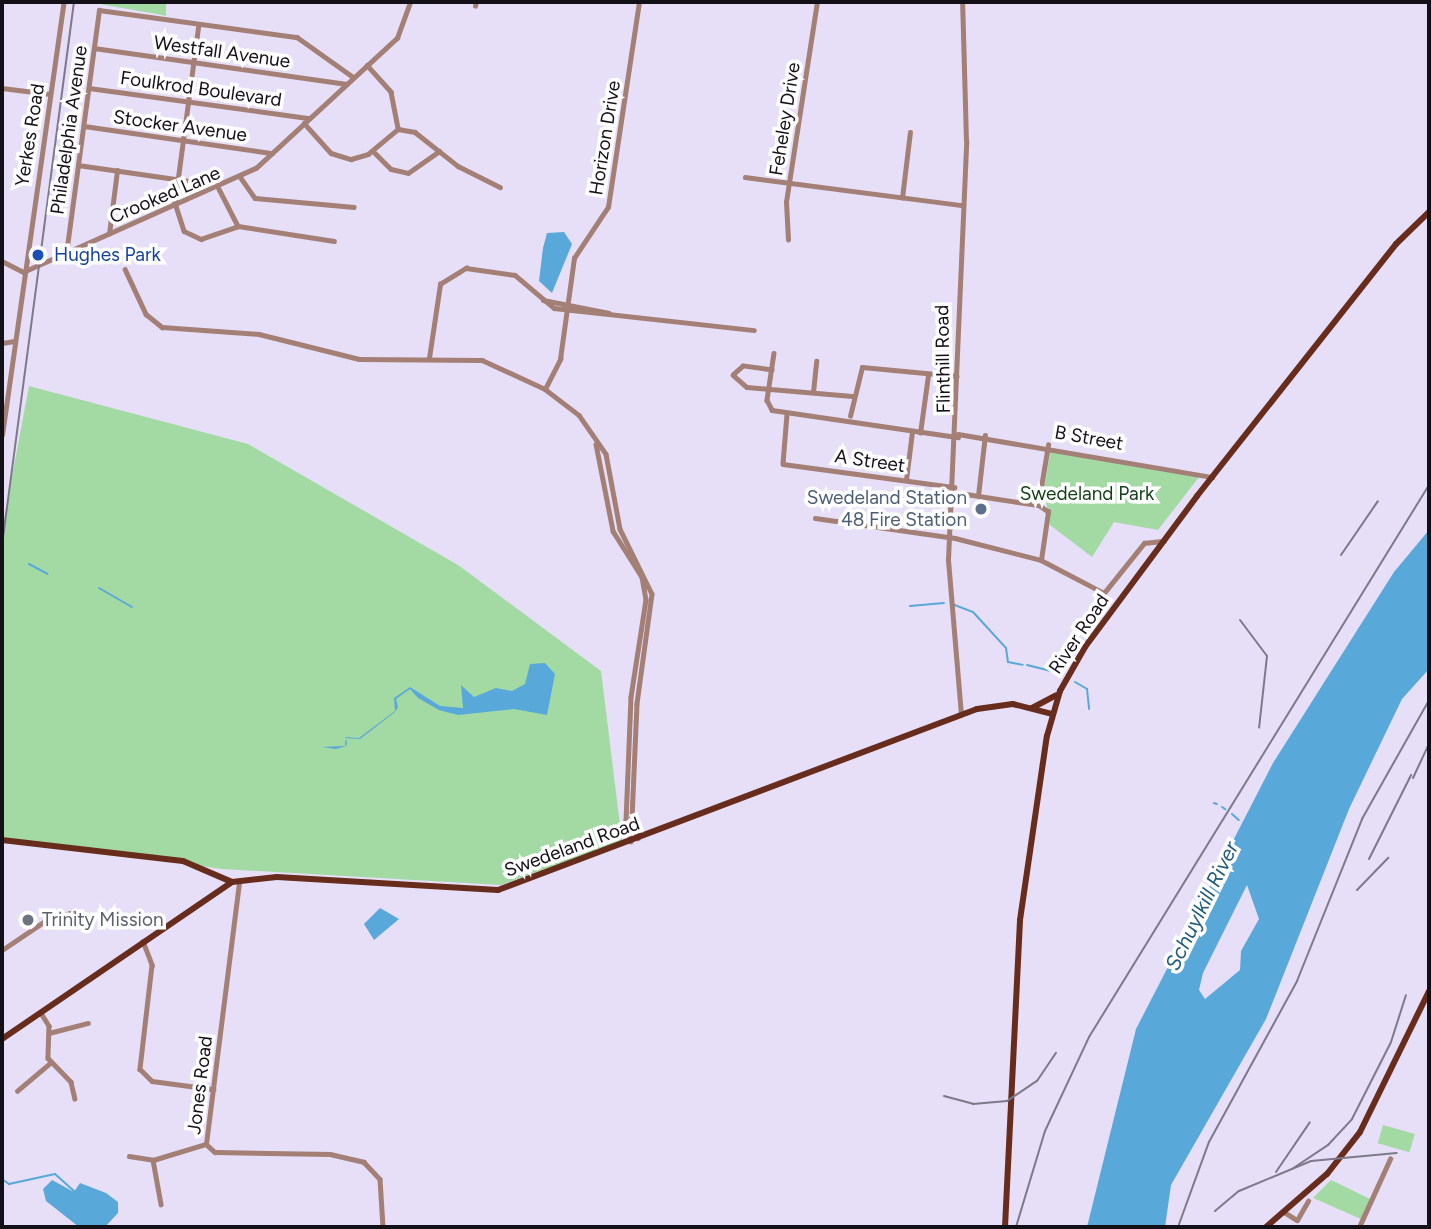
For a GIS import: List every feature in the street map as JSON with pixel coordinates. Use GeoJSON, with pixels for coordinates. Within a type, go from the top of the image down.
{"type":"FeatureCollection","features":[{"type":"Feature","properties":{"kind":"main road","name":"River Road"},"geometry":{"type":"LineString","coordinates":[[1005,1227],[1011,1177],[1016,960],[1052,714],[1060,691],[1212,477],[1377,267],[1429,212]]}},
{"type":"Feature","properties":{"kind":"main road"},"geometry":{"type":"LineString","coordinates":[[1030,708],[1060,691]]}},
{"type":"Feature","properties":{"kind":"main road","name":"Swedeland Road"},"geometry":{"type":"LineString","coordinates":[[2,840],[183,861],[236,881],[277,877],[489,892],[634,840],[961,715],[994,705],[1030,708],[1052,714]]}},
{"type":"Feature","properties":{"kind":"main road"},"geometry":{"type":"LineString","coordinates":[[2,1039],[143,940],[236,881]]}},
{"type":"Feature","properties":{"kind":"main road"},"geometry":{"type":"LineString","coordinates":[[1266,1227],[1347,1150],[1429,991]]}},
{"type":"Feature","properties":{"kind":"street","name":"Yerkes Road"},"geometry":{"type":"LineString","coordinates":[[23,272],[64,2]]}},
{"type":"Feature","properties":{"kind":"street","name":"Crooked Lane"},"geometry":{"type":"LineString","coordinates":[[23,272],[30,272],[109,234],[241,178],[272,153],[402,31],[411,2]]}},
{"type":"Feature","properties":{"kind":"street","name":"Horizon Drive"},"geometry":{"type":"LineString","coordinates":[[545,389],[560,359],[574,258],[608,207],[639,2]]}},
{"type":"Feature","properties":{"kind":"street","name":"Feheley Drive"},"geometry":{"type":"LineString","coordinates":[[788,240],[789,183],[817,2]]}},
{"type":"Feature","properties":{"kind":"street","name":"Flinthill Road"},"geometry":{"type":"LineString","coordinates":[[961,715],[949,622],[949,537],[958,435],[962,2]]}},
{"type":"Feature","properties":{"kind":"street","name":"Philadelphia Avenue"},"geometry":{"type":"LineString","coordinates":[[66,254],[99,10],[199,24]]}},
{"type":"Feature","properties":{"kind":"street"},"geometry":{"type":"LineString","coordinates":[[334,241],[238,226],[195,239],[184,232],[176,207],[178,179],[199,24],[300,38],[353,77]]}},
{"type":"Feature","properties":{"kind":"street","name":"Westfall Avenue"},"geometry":{"type":"LineString","coordinates":[[94,48],[346,84]]}},
{"type":"Feature","properties":{"kind":"street"},"geometry":{"type":"LineString","coordinates":[[366,65],[391,92],[398,129]]}},
{"type":"Feature","properties":{"kind":"street"},"geometry":{"type":"LineString","coordinates":[[2,88],[50,94]]}},
{"type":"Feature","properties":{"kind":"street","name":"Foulkrod Boulevard"},"geometry":{"type":"LineString","coordinates":[[89,88],[309,118]]}},
{"type":"Feature","properties":{"kind":"street"},"geometry":{"type":"LineString","coordinates":[[304,123],[338,157],[373,151],[398,129]]}},
{"type":"Feature","properties":{"kind":"street","name":"Stocker Avenue"},"geometry":{"type":"LineString","coordinates":[[84,126],[272,153]]}},
{"type":"Feature","properties":{"kind":"street"},"geometry":{"type":"LineString","coordinates":[[398,129],[415,132],[439,151],[500,187]]}},
{"type":"Feature","properties":{"kind":"street"},"geometry":{"type":"LineString","coordinates":[[902,198],[910,132]]}},
{"type":"Feature","properties":{"kind":"street"},"geometry":{"type":"LineString","coordinates":[[373,151],[391,169],[408,173],[439,151]]}},
{"type":"Feature","properties":{"kind":"street"},"geometry":{"type":"LineString","coordinates":[[78,165],[178,179],[220,188],[238,226]]}},
{"type":"Feature","properties":{"kind":"street"},"geometry":{"type":"LineString","coordinates":[[109,234],[117,171]]}},
{"type":"Feature","properties":{"kind":"street"},"geometry":{"type":"LineString","coordinates":[[745,177],[961,205]]}},
{"type":"Feature","properties":{"kind":"street"},"geometry":{"type":"LineString","coordinates":[[241,178],[256,198],[354,207]]}},
{"type":"Feature","properties":{"kind":"street"},"geometry":{"type":"LineString","coordinates":[[2,261],[23,272],[2,435]]}},
{"type":"Feature","properties":{"kind":"street"},"geometry":{"type":"LineString","coordinates":[[125,269],[146,314],[162,327],[259,334],[359,359],[482,359],[545,389],[572,408],[593,436],[613,531],[642,577],[646,600],[631,697],[626,820],[634,840]]}},
{"type":"Feature","properties":{"kind":"street"},"geometry":{"type":"LineString","coordinates":[[429,358],[438,290],[453,272],[515,275],[542,299],[568,307],[616,316],[754,330]]}},
{"type":"Feature","properties":{"kind":"street"},"geometry":{"type":"LineString","coordinates":[[2,343],[14,341]]}},
{"type":"Feature","properties":{"kind":"street"},"geometry":{"type":"LineString","coordinates":[[774,353],[767,405],[787,414]]}},
{"type":"Feature","properties":{"kind":"street"},"geometry":{"type":"LineString","coordinates":[[813,392],[816,361]]}},
{"type":"Feature","properties":{"kind":"street"},"geometry":{"type":"LineString","coordinates":[[772,370],[743,366],[733,375],[747,387],[852,396]]}},
{"type":"Feature","properties":{"kind":"street"},"geometry":{"type":"LineString","coordinates":[[850,416],[852,396],[862,367],[957,376]]}},
{"type":"Feature","properties":{"kind":"street"},"geometry":{"type":"LineString","coordinates":[[920,433],[928,374]]}},
{"type":"Feature","properties":{"kind":"street","name":"B Street"},"geometry":{"type":"LineString","coordinates":[[787,414],[920,433],[985,435],[1212,477]]}},
{"type":"Feature","properties":{"kind":"street","name":"A Street"},"geometry":{"type":"LineString","coordinates":[[787,414],[783,464],[906,480],[978,496],[1038,505]]}},
{"type":"Feature","properties":{"kind":"street"},"geometry":{"type":"LineString","coordinates":[[906,480],[912,432]]}},
{"type":"Feature","properties":{"kind":"street"},"geometry":{"type":"LineString","coordinates":[[978,496],[985,435]]}},
{"type":"Feature","properties":{"kind":"street"},"geometry":{"type":"LineString","coordinates":[[1041,560],[1048,512],[1038,505],[1048,445]]}},
{"type":"Feature","properties":{"kind":"street"},"geometry":{"type":"LineString","coordinates":[[815,518],[949,537],[1041,560],[1104,593],[1144,543],[1164,541]]}},
{"type":"Feature","properties":{"kind":"street","name":"Jones Road"},"geometry":{"type":"LineString","coordinates":[[236,881],[206,1144],[215,1152],[330,1154],[364,1162],[380,1179],[383,1227]]}},
{"type":"Feature","properties":{"kind":"street"},"geometry":{"type":"LineString","coordinates":[[2,950],[48,919],[75,912]]}},
{"type":"Feature","properties":{"kind":"street"},"geometry":{"type":"LineString","coordinates":[[143,940],[152,965],[141,1069],[152,1081],[213,1089]]}},
{"type":"Feature","properties":{"kind":"street"},"geometry":{"type":"LineString","coordinates":[[40,1012],[48,1033],[50,1063],[71,1082],[75,1099]]}},
{"type":"Feature","properties":{"kind":"street"},"geometry":{"type":"LineString","coordinates":[[48,1033],[88,1023]]}},
{"type":"Feature","properties":{"kind":"street"},"geometry":{"type":"LineString","coordinates":[[17,1091],[50,1063]]}},
{"type":"Feature","properties":{"kind":"street"},"geometry":{"type":"LineString","coordinates":[[129,1156],[153,1160],[206,1144]]}},
{"type":"Feature","properties":{"kind":"street"},"geometry":{"type":"LineString","coordinates":[[1359,1227],[1390,1159]]}},
{"type":"Feature","properties":{"kind":"street"},"geometry":{"type":"LineString","coordinates":[[153,1160],[161,1203]]}},
{"type":"Feature","properties":{"kind":"street"},"geometry":{"type":"LineString","coordinates":[[1294,1227],[1308,1201]]}},
{"type":"Feature","properties":{"kind":"street"},"geometry":{"type":"LineString","coordinates":[[1283,1210],[1297,1220]]}},
{"type":"Feature","properties":{"kind":"green space"},"geometry":{"type":"Polygon","coordinates":[[[88,2],[166,2],[166,16],[157,14],[88,2]]]}},
{"type":"Feature","properties":{"kind":"green space"},"geometry":{"type":"Polygon","coordinates":[[[29,386],[248,444],[458,565],[601,671],[622,841],[501,885],[222,869],[2,837],[2,530],[29,386]]]}},
{"type":"Feature","properties":{"kind":"green space","name":"Swedeland Park"},"geometry":{"type":"Polygon","coordinates":[[[1051,448],[1199,477],[1158,530],[1114,522],[1092,557],[1050,525],[1044,489],[1051,448]]]}},
{"type":"Feature","properties":{"kind":"green space"},"geometry":{"type":"Polygon","coordinates":[[[1383,1125],[1415,1134],[1409,1152],[1378,1143],[1383,1125]]]}},
{"type":"Feature","properties":{"kind":"green space"},"geometry":{"type":"Polygon","coordinates":[[[1331,1180],[1370,1199],[1361,1219],[1313,1198],[1331,1180]]]}},
{"type":"Feature","properties":{"kind":"water"},"geometry":{"type":"Polygon","coordinates":[[[564,232],[572,244],[552,293],[539,281],[543,248],[547,233],[564,232]]]}},
{"type":"Feature","properties":{"kind":"water","name":"Schuylkill River"},"geometry":{"type":"Polygon","coordinates":[[[1429,530],[1429,669],[1402,699],[1349,809],[1266,1019],[1171,1185],[1165,1227],[1087,1227],[1136,1029],[1273,763],[1394,572],[1429,530]],[[1247,885],[1203,973],[1199,990],[1205,999],[1240,970],[1241,951],[1259,919],[1247,885]]]}},
{"type":"Feature","properties":{"kind":"water"},"geometry":{"type":"Polygon","coordinates":[[[545,663],[555,674],[547,715],[514,709],[458,715],[439,710],[418,698],[410,689],[396,699],[398,707],[395,712],[360,739],[346,738],[346,746],[336,749],[322,747],[345,746],[346,737],[359,738],[395,711],[394,698],[410,687],[440,706],[463,708],[461,685],[474,697],[496,688],[512,691],[525,684],[530,664],[545,663]]]}},
{"type":"Feature","properties":{"kind":"water"},"geometry":{"type":"Polygon","coordinates":[[[380,908],[399,919],[374,940],[364,924],[380,908]]]}},
{"type":"Feature","properties":{"kind":"water"},"geometry":{"type":"Polygon","coordinates":[[[52,1180],[74,1192],[80,1183],[106,1193],[118,1202],[118,1213],[105,1227],[79,1227],[46,1201],[43,1189],[52,1180]]]}},
{"type":"Feature","properties":{"kind":"waterway"},"geometry":{"type":"LineString","coordinates":[[29,564],[48,574]]}},
{"type":"Feature","properties":{"kind":"waterway"},"geometry":{"type":"LineString","coordinates":[[99,588],[132,607]]}},
{"type":"Feature","properties":{"kind":"waterway"},"geometry":{"type":"LineString","coordinates":[[910,606],[944,603]]}},
{"type":"Feature","properties":{"kind":"waterway"},"geometry":{"type":"LineString","coordinates":[[952,604],[973,612],[1006,648],[1008,662],[1023,665]]}},
{"type":"Feature","properties":{"kind":"waterway"},"geometry":{"type":"LineString","coordinates":[[1027,665],[1056,672]]}},
{"type":"Feature","properties":{"kind":"waterway"},"geometry":{"type":"LineString","coordinates":[[1075,682],[1087,689],[1089,709]]}},
{"type":"Feature","properties":{"kind":"waterway"},"geometry":{"type":"LineString","coordinates":[[1232,814],[1239,820]]}},
{"type":"Feature","properties":{"kind":"waterway"},"geometry":{"type":"LineString","coordinates":[[2,1179],[9,1184],[55,1174],[75,1192]]}},
{"type":"Feature","properties":{"kind":"tram line"},"geometry":{"type":"LineString","coordinates":[[2,545],[74,2]]}},
{"type":"Feature","properties":{"kind":"railway"},"geometry":{"type":"LineString","coordinates":[[1016,1227],[1045,1131],[1089,1037],[1429,485]]}},
{"type":"Feature","properties":{"kind":"railway"},"geometry":{"type":"LineString","coordinates":[[1341,555],[1378,501]]}},
{"type":"Feature","properties":{"kind":"railway"},"geometry":{"type":"LineString","coordinates":[[1240,620],[1267,656],[1259,728]]}},
{"type":"Feature","properties":{"kind":"railway"},"geometry":{"type":"LineString","coordinates":[[1178,1227],[1209,1142],[1297,981],[1362,819],[1429,700]]}},
{"type":"Feature","properties":{"kind":"railway"},"geometry":{"type":"LineString","coordinates":[[1413,778],[1429,744]]}},
{"type":"Feature","properties":{"kind":"railway"},"geometry":{"type":"LineString","coordinates":[[1369,859],[1411,775]]}},
{"type":"Feature","properties":{"kind":"railway"},"geometry":{"type":"LineString","coordinates":[[1357,890],[1388,858]]}},
{"type":"Feature","properties":{"kind":"railway"},"geometry":{"type":"LineString","coordinates":[[1292,1169],[1328,1145],[1352,1119],[1391,1042],[1406,995]]}},
{"type":"Feature","properties":{"kind":"railway"},"geometry":{"type":"LineString","coordinates":[[944,1096],[973,1104],[1007,1101],[1037,1081],[1056,1053]]}},
{"type":"Feature","properties":{"kind":"railway"},"geometry":{"type":"LineString","coordinates":[[1276,1172],[1310,1122]]}},
{"type":"Feature","properties":{"kind":"railway"},"geometry":{"type":"LineString","coordinates":[[1215,1211],[1239,1191],[1311,1161],[1397,1153]]}},
{"type":"Feature","properties":{"kind":"place","name":"Hughes Park"},"geometry":{"type":"Point","coordinates":[38,255]}},
{"type":"Feature","properties":{"kind":"place","name":"Swedeland Station 48 Fire Station"},"geometry":{"type":"Point","coordinates":[981,509]}},
{"type":"Feature","properties":{"kind":"place","name":"Trinity Mission"},"geometry":{"type":"Point","coordinates":[28,920]}}]}
